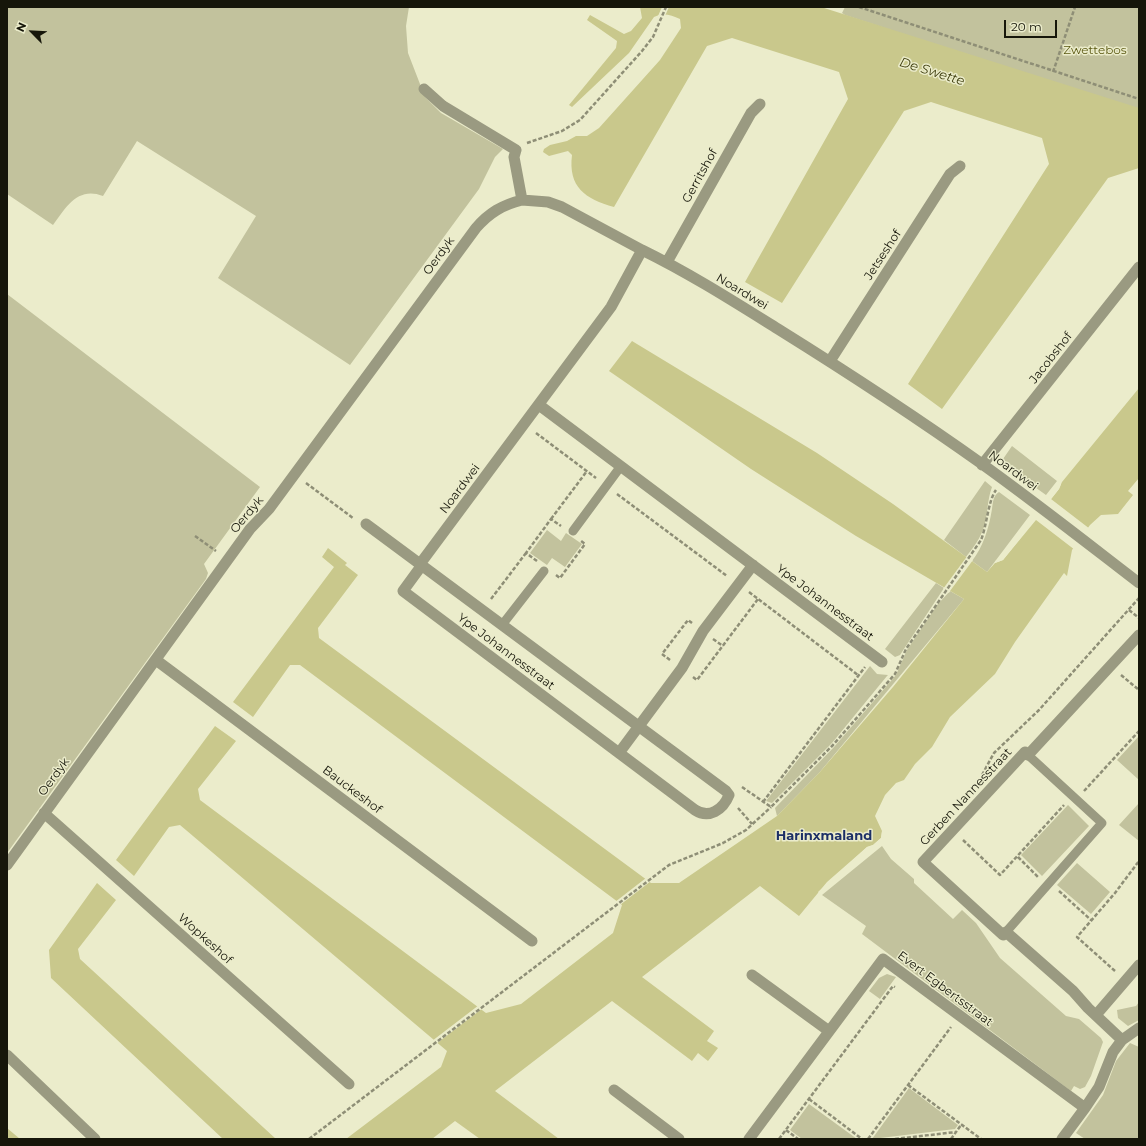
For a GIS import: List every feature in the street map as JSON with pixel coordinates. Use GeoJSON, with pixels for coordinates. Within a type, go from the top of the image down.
{"type":"FeatureCollection","features":[{"type":"Feature","properties":{"kind":"street"},"geometry":{"type":"LineString","coordinates":[[424,89],[443,106],[516,150],[514,157],[522,200]]}},
{"type":"Feature","properties":{"kind":"street","name":"Gerritshof"},"geometry":{"type":"LineString","coordinates":[[666,262],[751,113],[760,104]]}},
{"type":"Feature","properties":{"kind":"street","name":"Jetseshof"},"geometry":{"type":"LineString","coordinates":[[830,361],[950,174],[960,166]]}},
{"type":"Feature","properties":{"kind":"street","name":"Oerdyk"},"geometry":{"type":"LineString","coordinates":[[7,864],[250,529],[269,509],[476,228],[495,210],[506,204],[522,200],[548,202],[562,207],[642,250]]}},
{"type":"Feature","properties":{"kind":"street","name":"Noardwei"},"geometry":{"type":"LineString","coordinates":[[421,565],[611,307],[642,250],[666,262],[830,361],[1003,479],[1139,583]]}},
{"type":"Feature","properties":{"kind":"street","name":"Jacobshof"},"geometry":{"type":"LineString","coordinates":[[982,465],[1139,267]]}},
{"type":"Feature","properties":{"kind":"street","name":"Ype Johannesstraat"},"geometry":{"type":"LineString","coordinates":[[539,405],[878,658]]}},
{"type":"Feature","properties":{"kind":"street","name":"Ype Johannesstraat"},"geometry":{"type":"LineString","coordinates":[[366,524],[726,791],[729,795],[727,799],[716,812],[705,814],[700,813],[403,591],[421,565]]}},
{"type":"Feature","properties":{"kind":"street"},"geometry":{"type":"LineString","coordinates":[[619,753],[682,668],[703,631],[753,565]]}},
{"type":"Feature","properties":{"kind":"street","name":"Gerben Nannesstraat"},"geometry":{"type":"LineString","coordinates":[[1122,1040],[1073,991],[1006,932],[1003,935],[923,862],[1025,752],[1028,755],[1139,635]]}},
{"type":"Feature","properties":{"kind":"street","name":"Bauckeshof"},"geometry":{"type":"LineString","coordinates":[[156,660],[532,941]]}},
{"type":"Feature","properties":{"kind":"street","name":"Wopkeshof"},"geometry":{"type":"LineString","coordinates":[[44,813],[349,1084]]}},
{"type":"Feature","properties":{"kind":"street","name":"Evert Egbertsstraat"},"geometry":{"type":"LineString","coordinates":[[749,1139],[883,959],[1085,1108]]}},
{"type":"Feature","properties":{"kind":"street"},"geometry":{"type":"LineString","coordinates":[[1096,1015],[1139,965]]}},
{"type":"Feature","properties":{"kind":"street"},"geometry":{"type":"LineString","coordinates":[[752,975],[829,1031]]}},
{"type":"Feature","properties":{"kind":"street"},"geometry":{"type":"LineString","coordinates":[[1062,1139],[1100,1087],[1111,1056],[1122,1040],[1139,1028]]}},
{"type":"Feature","properties":{"kind":"street"},"geometry":{"type":"LineString","coordinates":[[7,1055],[95,1139]]}},
{"type":"Feature","properties":{"kind":"street"},"geometry":{"type":"LineString","coordinates":[[614,1090],[679,1139]]}},
{"type":"Feature","properties":{"kind":"lane"},"geometry":{"type":"LineString","coordinates":[[572,532],[621,466]]}},
{"type":"Feature","properties":{"kind":"lane"},"geometry":{"type":"LineString","coordinates":[[502,625],[545,569]]}},
{"type":"Feature","properties":{"kind":"lane"},"geometry":{"type":"LineString","coordinates":[[1006,932],[1102,823],[1028,755]]}},
{"type":"Feature","properties":{"kind":"path"},"geometry":{"type":"LineString","coordinates":[[516,150],[521,145],[562,131],[580,120],[653,37],[666,7]]}},
{"type":"Feature","properties":{"kind":"path"},"geometry":{"type":"LineString","coordinates":[[859,7],[1139,99]]}},
{"type":"Feature","properties":{"kind":"path"},"geometry":{"type":"LineString","coordinates":[[1053,72],[1075,7]]}},
{"type":"Feature","properties":{"kind":"path"},"geometry":{"type":"LineString","coordinates":[[536,433],[858,675]]}},
{"type":"Feature","properties":{"kind":"path"},"geometry":{"type":"LineString","coordinates":[[483,611],[587,471]]}},
{"type":"Feature","properties":{"kind":"path"},"geometry":{"type":"LineString","coordinates":[[294,475],[361,524],[366,524]]}},
{"type":"Feature","properties":{"kind":"path"},"geometry":{"type":"LineString","coordinates":[[309,1139],[650,878],[669,865],[723,843],[752,824],[771,808],[833,745],[895,674],[904,652],[974,552],[986,529],[993,494],[1003,479]]}},
{"type":"Feature","properties":{"kind":"path"},"geometry":{"type":"LineString","coordinates":[[526,553],[545,569],[560,578],[585,544],[572,532],[552,519]]}},
{"type":"Feature","properties":{"kind":"path"},"geometry":{"type":"LineString","coordinates":[[195,536],[228,560]]}},
{"type":"Feature","properties":{"kind":"path"},"geometry":{"type":"LineString","coordinates":[[485,596],[491,600]]}},
{"type":"Feature","properties":{"kind":"path"},"geometry":{"type":"LineString","coordinates":[[979,781],[994,753],[1039,710],[1139,598]]}},
{"type":"Feature","properties":{"kind":"path"},"geometry":{"type":"LineString","coordinates":[[662,654],[697,680],[758,599]]}},
{"type":"Feature","properties":{"kind":"path"},"geometry":{"type":"LineString","coordinates":[[1129,610],[1139,618]]}},
{"type":"Feature","properties":{"kind":"path"},"geometry":{"type":"LineString","coordinates":[[763,802],[858,675],[878,658]]}},
{"type":"Feature","properties":{"kind":"path"},"geometry":{"type":"LineString","coordinates":[[1111,665],[1139,690]]}},
{"type":"Feature","properties":{"kind":"path"},"geometry":{"type":"LineString","coordinates":[[953,830],[1000,874],[1068,802],[1082,794],[1139,731]]}},
{"type":"Feature","properties":{"kind":"path"},"geometry":{"type":"LineString","coordinates":[[738,784],[771,808]]}},
{"type":"Feature","properties":{"kind":"path"},"geometry":{"type":"LineString","coordinates":[[727,799],[734,803],[752,824]]}},
{"type":"Feature","properties":{"kind":"path"},"geometry":{"type":"LineString","coordinates":[[1126,980],[1077,937],[1115,893],[1139,862]]}},
{"type":"Feature","properties":{"kind":"path"},"geometry":{"type":"LineString","coordinates":[[779,1139],[893,986],[900,990]]}},
{"type":"Feature","properties":{"kind":"path"},"geometry":{"type":"LineString","coordinates":[[868,1139],[959,1016]]}},
{"type":"Feature","properties":{"kind":"path"},"geometry":{"type":"LineString","coordinates":[[944,1023],[957,1032]]}},
{"type":"Feature","properties":{"kind":"path"},"geometry":{"type":"LineString","coordinates":[[908,1085],[981,1139]]}},
{"type":"Feature","properties":{"kind":"path"},"geometry":{"type":"LineString","coordinates":[[809,1099],[862,1139]]}},
{"type":"Feature","properties":{"kind":"path"},"geometry":{"type":"LineString","coordinates":[[951,1139],[962,1125]]}},
{"type":"Feature","properties":{"kind":"path"},"geometry":{"type":"LineString","coordinates":[[786,1130],[798,1139]]}},
{"type":"Feature","properties":{"kind":"path"},"geometry":{"type":"LineString","coordinates":[[895,1139],[956,1132]]}},
{"type":"Feature","properties":{"kind":"green space"},"geometry":{"type":"Polygon","coordinates":[[[7,7],[409,7],[406,26],[408,53],[425,97],[441,113],[503,149],[495,157],[479,189],[350,365],[218,278],[256,216],[137,141],[103,196],[86,194],[80,196],[68,205],[53,225],[7,194],[7,7]]]}},
{"type":"Feature","properties":{"kind":"green space","name":"Zwettebos"},"geometry":{"type":"Polygon","coordinates":[[[845,7],[1139,7],[1139,111],[845,15],[842,13],[845,7]]]}},
{"type":"Feature","properties":{"kind":"green space"},"geometry":{"type":"Polygon","coordinates":[[[7,294],[260,487],[204,564],[208,573],[206,579],[7,853],[7,294]]]}},
{"type":"Feature","properties":{"kind":"green space"},"geometry":{"type":"Polygon","coordinates":[[[1012,446],[1057,481],[1046,495],[1004,465],[1003,459],[1012,446]]]}},
{"type":"Feature","properties":{"kind":"green space"},"geometry":{"type":"Polygon","coordinates":[[[985,481],[992,487],[985,522],[974,547],[966,557],[944,540],[985,481]]]}},
{"type":"Feature","properties":{"kind":"green space"},"geometry":{"type":"Polygon","coordinates":[[[999,492],[1030,515],[987,572],[972,561],[985,537],[994,499],[999,492]]]}},
{"type":"Feature","properties":{"kind":"green space"},"geometry":{"type":"Polygon","coordinates":[[[547,530],[561,541],[566,533],[582,544],[565,567],[552,558],[547,565],[530,553],[547,530]]]}},
{"type":"Feature","properties":{"kind":"green space"},"geometry":{"type":"Polygon","coordinates":[[[936,583],[944,588],[900,655],[895,657],[885,649],[936,583]]]}},
{"type":"Feature","properties":{"kind":"green space"},"geometry":{"type":"Polygon","coordinates":[[[950,591],[964,599],[819,773],[777,816],[775,808],[834,747],[896,675],[907,650],[938,604],[950,591]]]}},
{"type":"Feature","properties":{"kind":"green space"},"geometry":{"type":"Polygon","coordinates":[[[870,666],[877,674],[888,675],[832,743],[772,803],[766,801],[870,666]]]}},
{"type":"Feature","properties":{"kind":"green space"},"geometry":{"type":"Polygon","coordinates":[[[1139,736],[1139,780],[1117,760],[1139,736]]]}},
{"type":"Feature","properties":{"kind":"green space"},"geometry":{"type":"Polygon","coordinates":[[[1139,803],[1139,841],[1119,825],[1139,803]]]}},
{"type":"Feature","properties":{"kind":"green space"},"geometry":{"type":"Polygon","coordinates":[[[1068,805],[1089,826],[1042,876],[1021,855],[1068,805]]]}},
{"type":"Feature","properties":{"kind":"green space"},"geometry":{"type":"Polygon","coordinates":[[[882,846],[891,859],[914,879],[914,883],[953,919],[962,910],[976,923],[1000,958],[1066,1016],[1079,1019],[1101,1038],[1103,1042],[1091,1076],[1085,1087],[1080,1089],[1074,1086],[1071,1091],[862,934],[866,926],[822,895],[882,846]]]}},
{"type":"Feature","properties":{"kind":"green space"},"geometry":{"type":"Polygon","coordinates":[[[1077,863],[1110,892],[1091,914],[1057,885],[1077,863]]]}},
{"type":"Feature","properties":{"kind":"green space"},"geometry":{"type":"Polygon","coordinates":[[[887,974],[896,977],[880,999],[869,991],[879,978],[887,974]]]}},
{"type":"Feature","properties":{"kind":"green space"},"geometry":{"type":"Polygon","coordinates":[[[1139,1002],[1139,1020],[1128,1026],[1118,1018],[1117,1010],[1136,1006],[1139,1002]]]}},
{"type":"Feature","properties":{"kind":"green space"},"geometry":{"type":"Polygon","coordinates":[[[1130,1043],[1139,1047],[1139,1139],[1085,1139],[1076,1133],[1103,1095],[1116,1061],[1130,1043]]]}},
{"type":"Feature","properties":{"kind":"green space"},"geometry":{"type":"Polygon","coordinates":[[[909,1088],[958,1125],[955,1129],[872,1139],[909,1088]]]}},
{"type":"Feature","properties":{"kind":"green space"},"geometry":{"type":"Polygon","coordinates":[[[809,1104],[857,1139],[802,1139],[790,1130],[809,1104]]]}},
{"type":"Feature","properties":{"kind":"water","name":"De Swette"},"geometry":{"type":"Polygon","coordinates":[[[640,7],[821,7],[1139,108],[1139,168],[1108,178],[942,409],[908,384],[1049,164],[1042,138],[931,102],[904,111],[782,303],[745,282],[848,99],[839,72],[732,38],[707,46],[614,207],[604,204],[587,195],[576,183],[571,166],[572,155],[568,151],[549,156],[543,152],[544,149],[550,145],[567,141],[576,136],[587,136],[599,128],[660,60],[681,28],[680,19],[673,16],[657,15],[654,17],[629,53],[572,107],[569,105],[616,48],[617,41],[587,20],[590,15],[624,34],[631,31],[642,18],[640,7]]]}},
{"type":"Feature","properties":{"kind":"water"},"geometry":{"type":"Polygon","coordinates":[[[632,341],[817,453],[893,504],[987,572],[995,563],[1003,560],[1059,489],[1062,482],[1139,388],[1139,478],[1128,491],[1133,495],[1118,514],[1101,515],[1090,525],[1072,550],[1067,576],[1064,573],[1015,642],[995,674],[950,717],[932,747],[915,764],[904,780],[896,783],[885,795],[875,816],[882,831],[881,838],[873,845],[867,847],[827,882],[799,916],[760,886],[642,977],[714,1031],[707,1041],[718,1048],[708,1061],[698,1053],[692,1061],[612,1001],[495,1091],[559,1139],[480,1139],[455,1121],[432,1139],[346,1139],[441,1067],[447,1051],[180,825],[169,827],[134,876],[116,860],[215,726],[236,741],[198,789],[200,800],[486,1013],[521,1004],[613,933],[622,905],[300,665],[290,665],[253,717],[233,702],[334,567],[322,557],[328,548],[347,563],[345,565],[358,575],[318,628],[319,638],[651,883],[679,883],[777,816],[819,773],[893,687],[964,599],[856,536],[751,469],[609,371],[632,341]]]}},
{"type":"Feature","properties":{"kind":"water"},"geometry":{"type":"Polygon","coordinates":[[[97,883],[116,900],[78,949],[80,959],[276,1139],[223,1139],[51,978],[49,950],[97,883]]]}},
{"type":"Feature","properties":{"kind":"water"},"geometry":{"type":"Polygon","coordinates":[[[7,1128],[20,1139],[9,1139],[7,1137],[7,1128]]]}},
{"type":"Feature","properties":{"kind":"pier"},"geometry":{"type":"Polygon","coordinates":[[[662,7],[669,7],[665,16],[658,16],[662,7]]]}},
{"type":"Feature","properties":{"kind":"pier"},"geometry":{"type":"Polygon","coordinates":[[[1059,482],[1061,484],[1059,489],[1051,499],[1090,529],[1075,550],[1036,520],[1003,560],[995,563],[995,561],[1002,559],[1024,532],[1057,488],[1059,482]]]}},
{"type":"Feature","properties":{"kind":"pier"},"geometry":{"type":"Polygon","coordinates":[[[968,555],[973,560],[949,593],[943,589],[968,555]]]}},
{"type":"Feature","properties":{"kind":"pier"},"geometry":{"type":"Polygon","coordinates":[[[882,831],[884,831],[883,839],[875,847],[868,849],[819,893],[818,892],[867,847],[873,845],[881,838],[882,831]]]}},
{"type":"Feature","properties":{"kind":"pier"},"geometry":{"type":"Polygon","coordinates":[[[646,878],[651,881],[620,905],[615,902],[646,878]]]}},
{"type":"Feature","properties":{"kind":"pier"},"geometry":{"type":"Polygon","coordinates":[[[479,1005],[483,1008],[436,1044],[432,1041],[479,1005]]]}},
{"type":"Feature","properties":{"kind":"district","name":"Harinxmaland"},"geometry":{"type":"Point","coordinates":[824,836]}}]}
